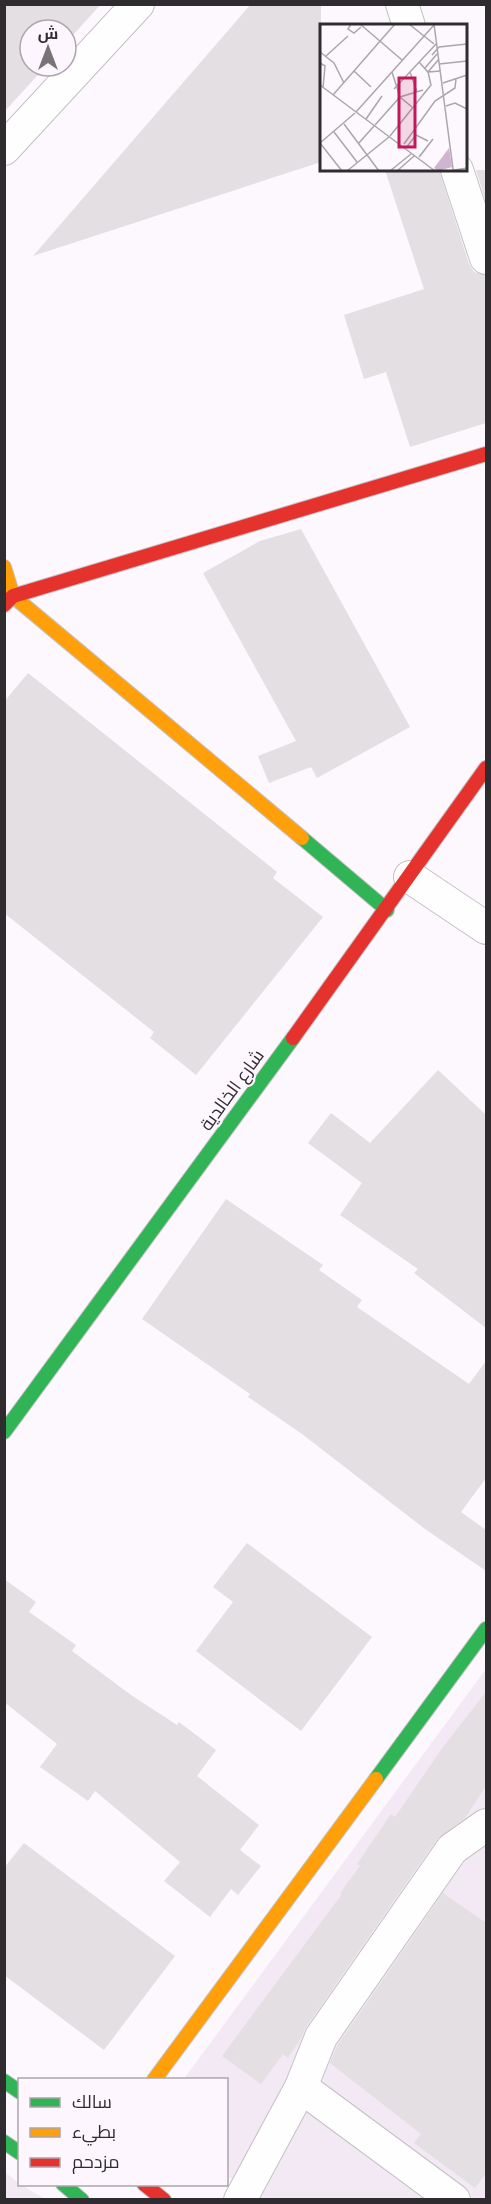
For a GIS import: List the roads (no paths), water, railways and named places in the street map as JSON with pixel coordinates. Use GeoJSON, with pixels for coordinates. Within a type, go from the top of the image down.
{"type":"FeatureCollection","features":[{"type":"Feature","properties":{"kind":"street"},"geometry":{"type":"LineString","coordinates":[[4,149],[138,4]]}},
{"type":"Feature","properties":{"kind":"street"},"geometry":{"type":"LineString","coordinates":[[402,4],[408,24]]}},
{"type":"Feature","properties":{"kind":"street"},"geometry":{"type":"LineString","coordinates":[[457,171],[486,258]]}},
{"type":"Feature","properties":{"kind":"street"},"geometry":{"type":"LineString","coordinates":[[9,601],[486,454]]}},
{"type":"Feature","properties":{"kind":"street"},"geometry":{"type":"LineString","coordinates":[[4,567],[9,601],[387,910]]}},
{"type":"Feature","properties":{"kind":"street","name":"شارع الخالدية"},"geometry":{"type":"LineString","coordinates":[[4,1432],[387,910],[486,768]]}},
{"type":"Feature","properties":{"kind":"street"},"geometry":{"type":"LineString","coordinates":[[410,877],[486,928]]}},
{"type":"Feature","properties":{"kind":"street"},"geometry":{"type":"LineString","coordinates":[[155,2078],[486,1629]]}},
{"type":"Feature","properties":{"kind":"street"},"geometry":{"type":"LineString","coordinates":[[240,2199],[302,2087],[321,2037],[452,1850],[486,1825]]}},
{"type":"Feature","properties":{"kind":"street"},"geometry":{"type":"LineString","coordinates":[[4,2081],[18,2091]]}},
{"type":"Feature","properties":{"kind":"street"},"geometry":{"type":"LineString","coordinates":[[302,2087],[454,2199]]}},
{"type":"Feature","properties":{"kind":"street"},"geometry":{"type":"LineString","coordinates":[[4,2142],[18,2152]]}},
{"type":"Feature","properties":{"kind":"street"},"geometry":{"type":"LineString","coordinates":[[66,2186],[82,2199]]}},
{"type":"Feature","properties":{"kind":"street"},"geometry":{"type":"LineString","coordinates":[[147,2186],[164,2199]]}}]}
